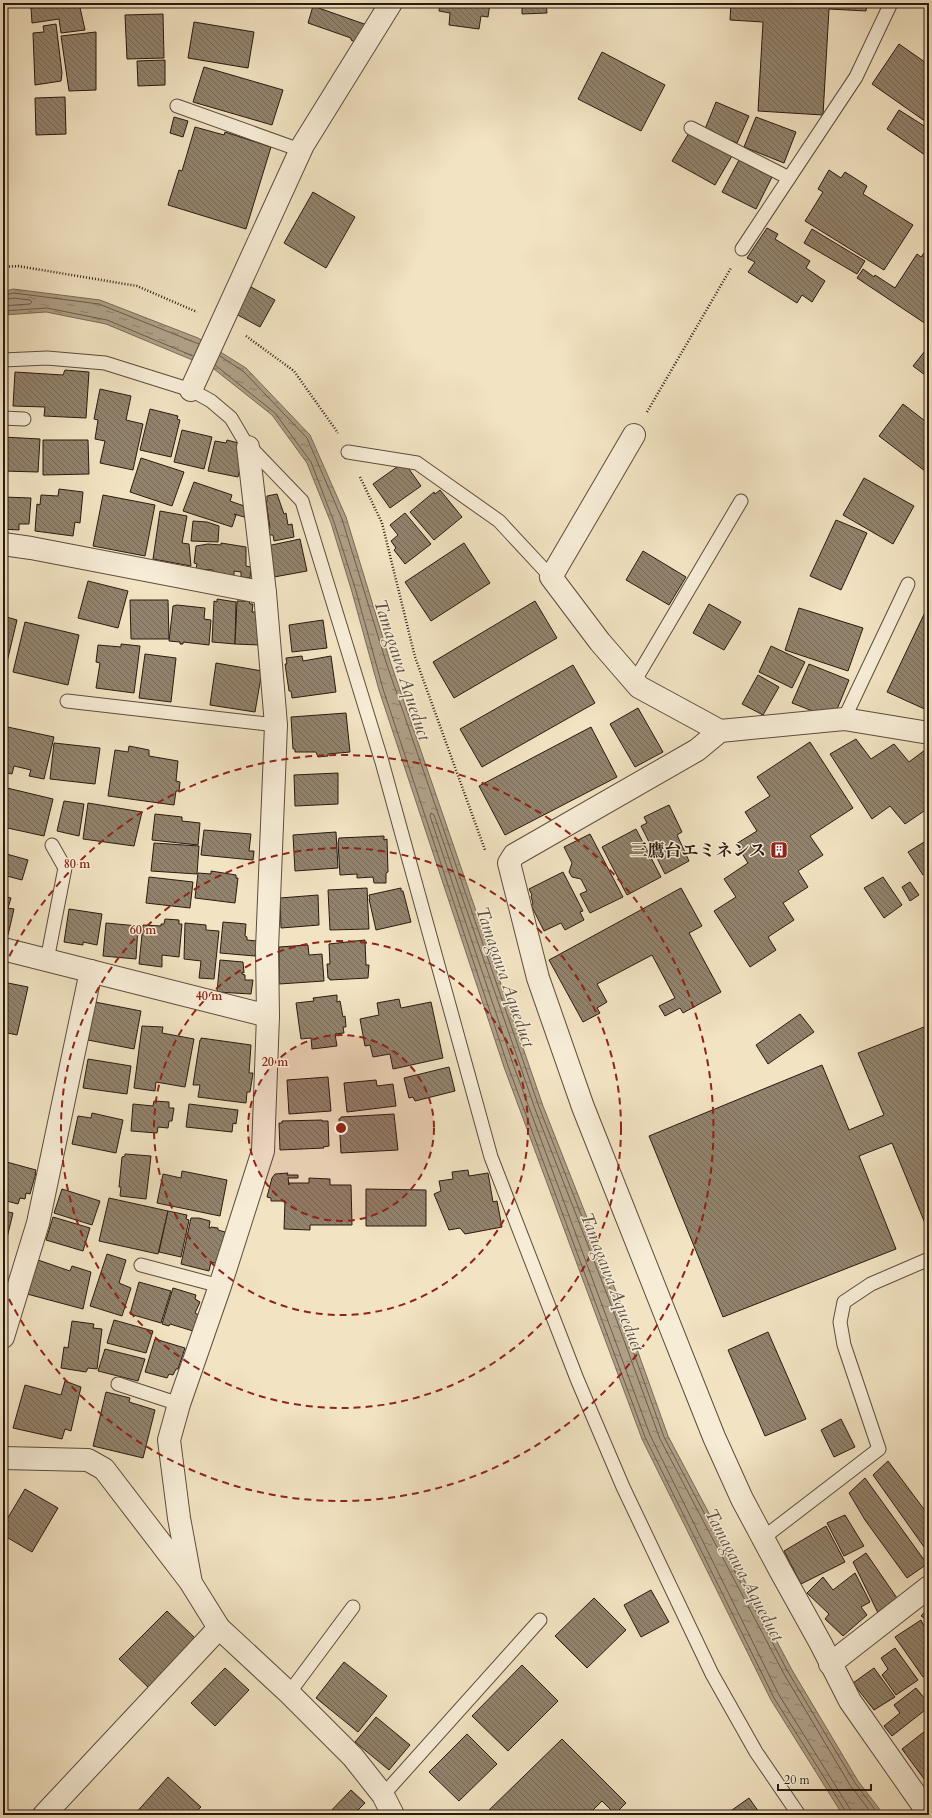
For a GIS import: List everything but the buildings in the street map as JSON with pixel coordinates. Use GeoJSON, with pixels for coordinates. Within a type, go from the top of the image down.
{"type":"FeatureCollection","features":[{"type":"Feature","properties":{"kind":"street"},"geometry":{"type":"LineString","coordinates":[[191,390],[300,150],[392,3]]}},
{"type":"Feature","properties":{"kind":"street"},"geometry":{"type":"LineString","coordinates":[[634,435],[551,577],[600,642],[639,687],[720,731]]}},
{"type":"Feature","properties":{"kind":"street"},"geometry":{"type":"LineString","coordinates":[[191,1583],[179,1518],[169,1440],[179,1404],[220,1286],[263,1151],[268,1016],[266,949],[276,725],[265,593],[248,446]]}},
{"type":"Feature","properties":{"kind":"street"},"geometry":{"type":"LineString","coordinates":[[3,544],[31,548],[265,593]]}},
{"type":"Feature","properties":{"kind":"street"},"geometry":{"type":"LineString","coordinates":[[929,734],[844,719],[720,731],[697,750],[514,855],[509,863],[538,978],[583,1107],[714,1437],[762,1538],[821,1644],[850,1701],[929,1814]]}},
{"type":"Feature","properties":{"kind":"street"},"geometry":{"type":"LineString","coordinates":[[3,949],[268,1016]]}},
{"type":"Feature","properties":{"kind":"street"},"geometry":{"type":"LineString","coordinates":[[3,1337],[38,1223],[91,971]]}},
{"type":"Feature","properties":{"kind":"street"},"geometry":{"type":"LineString","coordinates":[[3,1458],[88,1460],[104,1470],[191,1583],[219,1628],[289,1693],[353,1757],[383,1795],[393,1815]]}},
{"type":"Feature","properties":{"kind":"street"},"geometry":{"type":"LineString","coordinates":[[155,1536],[169,1537],[176,1534],[179,1518]]}},
{"type":"Feature","properties":{"kind":"street"},"geometry":{"type":"LineString","coordinates":[[830,1664],[929,1587]]}},
{"type":"Feature","properties":{"kind":"street"},"geometry":{"type":"LineString","coordinates":[[44,1815],[219,1628]]}},
{"type":"Feature","properties":{"kind":"lane"},"geometry":{"type":"LineString","coordinates":[[742,249],[856,77],[891,3]]}},
{"type":"Feature","properties":{"kind":"lane"},"geometry":{"type":"LineString","coordinates":[[177,106],[300,150]]}},
{"type":"Feature","properties":{"kind":"lane"},"geometry":{"type":"LineString","coordinates":[[691,128],[789,178]]}},
{"type":"Feature","properties":{"kind":"lane"},"geometry":{"type":"LineString","coordinates":[[3,360],[47,358],[105,363],[191,390],[211,401],[231,418],[248,446],[302,501],[382,762],[491,1157],[577,1379],[623,1487],[712,1674],[756,1752],[799,1815]]}},
{"type":"Feature","properties":{"kind":"lane"},"geometry":{"type":"LineString","coordinates":[[3,418],[24,419]]}},
{"type":"Feature","properties":{"kind":"lane"},"geometry":{"type":"LineString","coordinates":[[348,452],[417,463],[499,521],[551,577]]}},
{"type":"Feature","properties":{"kind":"lane"},"geometry":{"type":"LineString","coordinates":[[634,682],[741,501]]}},
{"type":"Feature","properties":{"kind":"lane"},"geometry":{"type":"LineString","coordinates":[[844,719],[908,584]]}},
{"type":"Feature","properties":{"kind":"lane"},"geometry":{"type":"LineString","coordinates":[[67,701],[276,725]]}},
{"type":"Feature","properties":{"kind":"lane"},"geometry":{"type":"LineString","coordinates":[[47,960],[65,868],[52,844]]}},
{"type":"Feature","properties":{"kind":"lane"},"geometry":{"type":"LineString","coordinates":[[762,1538],[879,1448],[844,1345],[840,1322],[844,1302],[871,1284],[929,1259]]}},
{"type":"Feature","properties":{"kind":"lane"},"geometry":{"type":"LineString","coordinates":[[141,1265],[220,1286]]}},
{"type":"Feature","properties":{"kind":"lane"},"geometry":{"type":"LineString","coordinates":[[118,1384],[179,1404]]}},
{"type":"Feature","properties":{"kind":"lane"},"geometry":{"type":"LineString","coordinates":[[289,1693],[353,1607]]}},
{"type":"Feature","properties":{"kind":"lane"},"geometry":{"type":"LineString","coordinates":[[383,1795],[540,1620]]}},
{"type":"Feature","properties":{"kind":"path"},"geometry":{"type":"LineString","coordinates":[[634,435],[742,249]]}},
{"type":"Feature","properties":{"kind":"water","name":"Tamagawa Aqueduct"},"geometry":{"type":"Polygon","coordinates":[[[13,289],[100,300],[198,338],[246,368],[310,435],[346,517],[390,661],[543,1106],[619,1299],[668,1436],[792,1670],[858,1781],[884,1815],[844,1815],[839,1809],[771,1700],[642,1439],[504,1067],[379,690],[331,523],[307,463],[272,415],[214,369],[106,324],[46,312],[3,315],[3,292],[13,289]]]}},
{"type":"Feature","properties":{"kind":"place","name":"三鷹台エミネンス"},"geometry":{"type":"Point","coordinates":[779,850]}}]}
